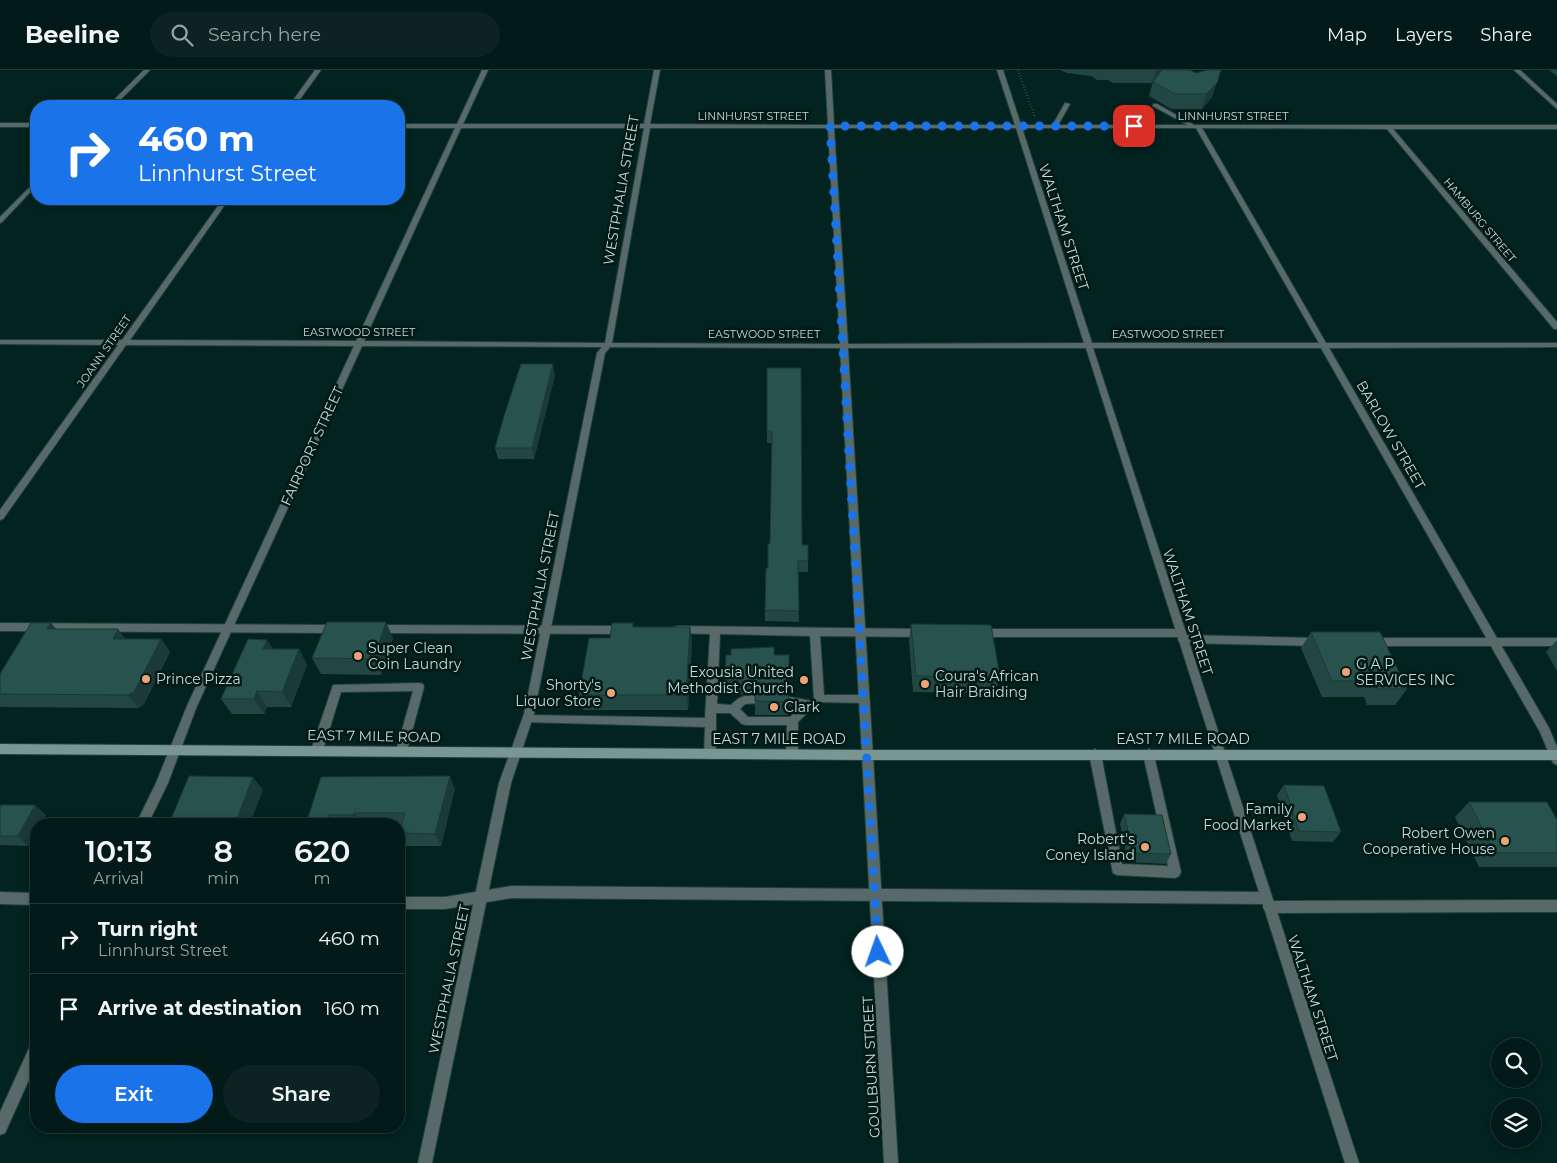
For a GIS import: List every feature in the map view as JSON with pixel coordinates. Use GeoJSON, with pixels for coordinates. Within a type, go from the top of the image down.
{"type":"FeatureCollection","features":[{"type":"Feature","properties":{"kind":"street"},"geometry":{"type":"LineString","coordinates":[[117,100],[147,70]]}},
{"type":"Feature","properties":{"kind":"street"},"geometry":{"type":"LineString","coordinates":[[296,100],[318,70]]}},
{"type":"Feature","properties":{"kind":"street","name":"FAIRPORT STREET"},"geometry":{"type":"LineString","coordinates":[[145,818],[228,629],[485,70]]}},
{"type":"Feature","properties":{"kind":"street","name":"WESTPHALIA STREET"},"geometry":{"type":"LineString","coordinates":[[425,1163],[505,782],[514,752],[528,719],[601,353],[608,345],[657,70]]}},
{"type":"Feature","properties":{"kind":"street","name":"GOULBURN STREET"},"geometry":{"type":"LineString","coordinates":[[828,70],[891,1163]]}},
{"type":"Feature","properties":{"kind":"street","name":"WALTHAM STREET"},"geometry":{"type":"LineString","coordinates":[[1000,70],[1352,1163]]}},
{"type":"Feature","properties":{"kind":"street"},"geometry":{"type":"LineString","coordinates":[[1517,70],[1557,107]]}},
{"type":"Feature","properties":{"kind":"street"},"geometry":{"type":"LineString","coordinates":[[1055,126],[1067,104]]}},
{"type":"Feature","properties":{"kind":"street"},"geometry":{"type":"LineString","coordinates":[[1155,105],[1195,126]]}},
{"type":"Feature","properties":{"kind":"street"},"geometry":{"type":"LineString","coordinates":[[0,125],[30,125]]}},
{"type":"Feature","properties":{"kind":"street","name":"LINNHURST STREET"},"geometry":{"type":"LineString","coordinates":[[405,126],[1388,126],[1557,128]]}},
{"type":"Feature","properties":{"kind":"street","name":"BARLOW STREET"},"geometry":{"type":"LineString","coordinates":[[1195,126],[1324,345],[1545,731],[1556,757]]}},
{"type":"Feature","properties":{"kind":"street","name":"HAMBURG STREET"},"geometry":{"type":"LineString","coordinates":[[1388,126],[1557,327]]}},
{"type":"Feature","properties":{"kind":"street"},"geometry":{"type":"LineString","coordinates":[[0,221],[30,190]]}},
{"type":"Feature","properties":{"kind":"street","name":"JOANN STREET"},"geometry":{"type":"LineString","coordinates":[[0,517],[222,205]]}},
{"type":"Feature","properties":{"kind":"street","name":"EASTWOOD STREET"},"geometry":{"type":"LineString","coordinates":[[0,342],[844,346],[1557,345]]}},
{"type":"Feature","properties":{"kind":"street"},"geometry":{"type":"LineString","coordinates":[[0,627],[345,629]]}},
{"type":"Feature","properties":{"kind":"street"},"geometry":{"type":"LineString","coordinates":[[365,629],[636,630]]}},
{"type":"Feature","properties":{"kind":"street"},"geometry":{"type":"LineString","coordinates":[[666,630],[934,633]]}},
{"type":"Feature","properties":{"kind":"street"},"geometry":{"type":"LineString","coordinates":[[710,754],[715,631]]}},
{"type":"Feature","properties":{"kind":"street"},"geometry":{"type":"LineString","coordinates":[[711,708],[733,709],[746,721],[793,721],[814,701],[815,631]]}},
{"type":"Feature","properties":{"kind":"street"},"geometry":{"type":"LineString","coordinates":[[974,633],[1182,636],[1327,642]]}},
{"type":"Feature","properties":{"kind":"street"},"geometry":{"type":"LineString","coordinates":[[1356,642],[1557,642]]}},
{"type":"Feature","properties":{"kind":"street"},"geometry":{"type":"LineString","coordinates":[[317,750],[337,688],[419,687],[402,751]]}},
{"type":"Feature","properties":{"kind":"street"},"geometry":{"type":"LineString","coordinates":[[789,701],[864,699]]}},
{"type":"Feature","properties":{"kind":"street"},"geometry":{"type":"LineString","coordinates":[[733,709],[743,700],[756,700]]}},
{"type":"Feature","properties":{"kind":"street"},"geometry":{"type":"LineString","coordinates":[[528,719],[711,722]]}},
{"type":"Feature","properties":{"kind":"street"},"geometry":{"type":"LineString","coordinates":[[792,754],[793,721]]}},
{"type":"Feature","properties":{"kind":"street","name":"EAST 7 MILE ROAD"},"geometry":{"type":"LineString","coordinates":[[0,749],[867,755],[1219,754],[1556,757]]}},
{"type":"Feature","properties":{"kind":"street"},"geometry":{"type":"LineString","coordinates":[[1095,754],[1116,870],[1175,872],[1149,754]]}},
{"type":"Feature","properties":{"kind":"street"},"geometry":{"type":"LineString","coordinates":[[405,903],[445,903],[480,895],[512,892],[875,894],[1557,906]]}},
{"type":"Feature","properties":{"kind":"street"},"geometry":{"type":"LineString","coordinates":[[0,898],[30,898]]}},
{"type":"Feature","properties":{"kind":"street"},"geometry":{"type":"LineString","coordinates":[[0,1128],[30,1062]]}},
{"type":"Feature","properties":{"kind":"path"},"geometry":{"type":"LineString","coordinates":[[1018,70],[1036,121],[1035,126]]}},
{"type":"Feature","properties":{"kind":"building"},"geometry":{"type":"Polygon","coordinates":[[[1162,70],[1190,70],[1196,73],[1207,70],[1221,70],[1217,83],[1206,94],[1175,94],[1153,82],[1162,70]]]}},
{"type":"Feature","properties":{"kind":"building"},"geometry":{"type":"Polygon","coordinates":[[[521,364],[553,364],[532,448],[495,448],[504,416],[521,364]]]}},
{"type":"Feature","properties":{"kind":"building"},"geometry":{"type":"Polygon","coordinates":[[[767,368],[801,368],[802,545],[808,545],[808,561],[798,561],[799,611],[765,610],[766,568],[768,568],[768,544],[770,544],[772,432],[767,432],[767,368]]]}},
{"type":"Feature","properties":{"kind":"building"},"geometry":{"type":"Polygon","coordinates":[[[327,622],[386,622],[374,659],[312,658],[327,622]]]}},
{"type":"Feature","properties":{"kind":"building"},"geometry":{"type":"Polygon","coordinates":[[[31,623],[51,623],[47,629],[118,629],[113,639],[161,639],[134,692],[128,695],[0,694],[0,674],[31,623]]]}},
{"type":"Feature","properties":{"kind":"building"},"geometry":{"type":"Polygon","coordinates":[[[612,623],[633,623],[632,627],[690,627],[686,695],[579,695],[589,638],[610,638],[612,623]]]}},
{"type":"Feature","properties":{"kind":"building"},"geometry":{"type":"Polygon","coordinates":[[[911,624],[991,625],[1000,677],[916,676],[911,624]]]}},
{"type":"Feature","properties":{"kind":"building"},"geometry":{"type":"Polygon","coordinates":[[[1311,632],[1380,632],[1407,689],[1378,689],[1375,681],[1332,681],[1311,632]]]}},
{"type":"Feature","properties":{"kind":"building"},"geometry":{"type":"Polygon","coordinates":[[[248,639],[267,640],[263,649],[299,649],[282,692],[257,691],[254,699],[221,699],[248,639]]]}},
{"type":"Feature","properties":{"kind":"building"},"geometry":{"type":"Polygon","coordinates":[[[774,647],[774,655],[789,655],[789,682],[785,683],[782,687],[783,691],[789,694],[788,702],[755,701],[755,692],[761,691],[763,687],[761,682],[725,680],[726,655],[731,655],[731,649],[774,647]]]}},
{"type":"Feature","properties":{"kind":"building"},"geometry":{"type":"Polygon","coordinates":[[[189,776],[253,777],[237,818],[172,818],[189,776]]]}},
{"type":"Feature","properties":{"kind":"building"},"geometry":{"type":"Polygon","coordinates":[[[450,776],[435,834],[405,833],[405,813],[354,813],[353,815],[329,815],[328,818],[308,818],[321,777],[450,776]]]}},
{"type":"Feature","properties":{"kind":"building"},"geometry":{"type":"Polygon","coordinates":[[[1284,785],[1324,786],[1341,832],[1299,831],[1284,785]]]}},
{"type":"Feature","properties":{"kind":"building"},"geometry":{"type":"Polygon","coordinates":[[[1469,802],[1547,802],[1557,820],[1557,853],[1495,853],[1469,802]]]}},
{"type":"Feature","properties":{"kind":"building"},"geometry":{"type":"Polygon","coordinates":[[[0,805],[35,805],[18,836],[0,836],[0,805]]]}},
{"type":"Feature","properties":{"kind":"building"},"geometry":{"type":"Polygon","coordinates":[[[1124,814],[1162,815],[1171,854],[1133,853],[1124,814]]]}},
{"type":"Feature","properties":{"kind":"place","name":"Super Clean Coin Laundry"},"geometry":{"type":"Point","coordinates":[358,656]}},
{"type":"Feature","properties":{"kind":"place","name":"G A P SERVICES INC"},"geometry":{"type":"Point","coordinates":[1346,672]}},
{"type":"Feature","properties":{"kind":"place","name":"Prince Pizza"},"geometry":{"type":"Point","coordinates":[146,679]}},
{"type":"Feature","properties":{"kind":"place","name":"Exousia United Methodist Church"},"geometry":{"type":"Point","coordinates":[804,680]}},
{"type":"Feature","properties":{"kind":"place","name":"Coura's African Hair Braiding"},"geometry":{"type":"Point","coordinates":[925,684]}},
{"type":"Feature","properties":{"kind":"place","name":"Shorty's Liquor Store"},"geometry":{"type":"Point","coordinates":[611,693]}},
{"type":"Feature","properties":{"kind":"place","name":"Clark"},"geometry":{"type":"Point","coordinates":[774,707]}},
{"type":"Feature","properties":{"kind":"place","name":"Family Food Market"},"geometry":{"type":"Point","coordinates":[1302,817]}},
{"type":"Feature","properties":{"kind":"place","name":"Robert Owen Cooperative House"},"geometry":{"type":"Point","coordinates":[1505,841]}},
{"type":"Feature","properties":{"kind":"place","name":"Robert's Coney Island"},"geometry":{"type":"Point","coordinates":[1145,847]}},
{"type":"Feature","properties":{"kind":"route"},"geometry":{"type":"LineString","coordinates":[[878,952],[830,126],[1134,126]]}}]}
